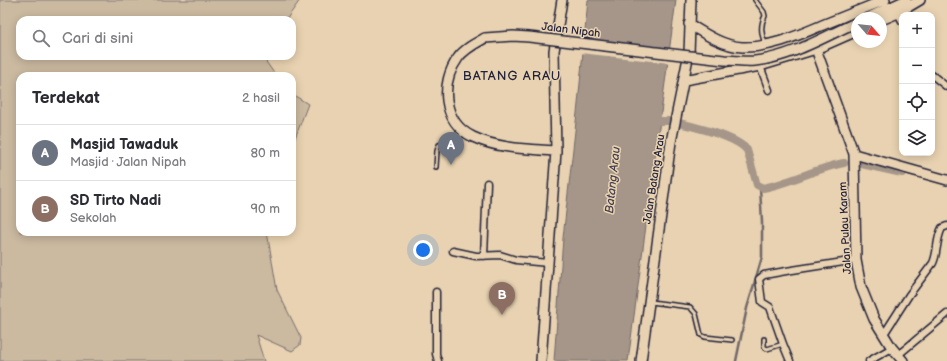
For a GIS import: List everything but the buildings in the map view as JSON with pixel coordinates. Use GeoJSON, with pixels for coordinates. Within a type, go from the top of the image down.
{"type":"FeatureCollection","features":[{"type":"Feature","properties":{"kind":"street"},"geometry":{"type":"LineString","coordinates":[[541,361],[556,151],[554,50],[562,0]]}},
{"type":"Feature","properties":{"kind":"street","name":"Jalan Batang Arau"},"geometry":{"type":"LineString","coordinates":[[641,361],[671,142],[689,53],[691,0]]}},
{"type":"Feature","properties":{"kind":"street"},"geometry":{"type":"LineString","coordinates":[[689,24],[708,36],[730,45],[742,47],[793,38],[885,0]]}},
{"type":"Feature","properties":{"kind":"street"},"geometry":{"type":"LineString","coordinates":[[887,17],[920,0]]}},
{"type":"Feature","properties":{"kind":"street"},"geometry":{"type":"LineString","coordinates":[[887,13],[901,9]]}},
{"type":"Feature","properties":{"kind":"street","name":"Jalan Nipah"},"geometry":{"type":"LineString","coordinates":[[556,151],[515,148],[491,144],[463,131],[452,119],[447,104],[447,86],[451,70],[459,56],[485,38],[521,37],[724,60],[754,61],[774,57],[799,49],[851,25]]}},
{"type":"Feature","properties":{"kind":"street"},"geometry":{"type":"LineString","coordinates":[[684,80],[760,66],[816,49],[851,34]]}},
{"type":"Feature","properties":{"kind":"street","name":"Jalan Pulau Karam"},"geometry":{"type":"LineString","coordinates":[[816,49],[854,154],[856,260],[861,287],[874,319],[892,348],[901,358]]}},
{"type":"Feature","properties":{"kind":"street"},"geometry":{"type":"LineString","coordinates":[[760,66],[769,90]]}},
{"type":"Feature","properties":{"kind":"street"},"geometry":{"type":"LineString","coordinates":[[935,77],[947,87]]}},
{"type":"Feature","properties":{"kind":"street"},"geometry":{"type":"LineString","coordinates":[[854,154],[947,180]]}},
{"type":"Feature","properties":{"kind":"street"},"geometry":{"type":"LineString","coordinates":[[484,256],[487,183]]}},
{"type":"Feature","properties":{"kind":"street"},"geometry":{"type":"LineString","coordinates":[[884,334],[909,295],[933,263],[939,233],[942,228],[947,226]]}},
{"type":"Feature","properties":{"kind":"street"},"geometry":{"type":"LineString","coordinates":[[453,251],[476,256],[500,255],[522,261],[548,263]]}},
{"type":"Feature","properties":{"kind":"street"},"geometry":{"type":"LineString","coordinates":[[790,361],[770,307],[762,302],[759,282],[761,277],[764,275],[786,271],[856,260]]}},
{"type":"Feature","properties":{"kind":"street"},"geometry":{"type":"LineString","coordinates":[[436,292],[436,354],[438,361]]}},
{"type":"Feature","properties":{"kind":"street"},"geometry":{"type":"LineString","coordinates":[[901,358],[947,314]]}},
{"type":"Feature","properties":{"kind":"street"},"geometry":{"type":"LineString","coordinates":[[869,361],[892,348]]}},
{"type":"Feature","properties":{"kind":"lane"},"geometry":{"type":"LineString","coordinates":[[754,0],[764,12],[765,16],[762,22],[761,30],[765,44]]}},
{"type":"Feature","properties":{"kind":"lane"},"geometry":{"type":"LineString","coordinates":[[436,166],[439,145],[456,143],[463,131]]}},
{"type":"Feature","properties":{"kind":"lane"},"geometry":{"type":"LineString","coordinates":[[649,302],[690,307],[696,314],[702,335],[705,337],[732,340]]}},
{"type":"Feature","properties":{"kind":"lane"},"geometry":{"type":"LineString","coordinates":[[764,339],[764,346],[767,349],[783,344]]}},
{"type":"Feature","properties":{"kind":"shaded area"},"geometry":{"type":"Polygon","coordinates":[[[0,0],[300,0],[289,16],[16,16],[16,60],[265,60],[273,72],[16,72],[16,236],[268,236],[277,290],[301,338],[300,345],[292,351],[256,335],[264,361],[0,361],[0,0]]]}},
{"type":"Feature","properties":{"kind":"shaded area"},"geometry":{"type":"Polygon","coordinates":[[[296,96],[308,104],[296,136],[296,96]]]}},
{"type":"Feature","properties":{"kind":"water","name":"Batang Arau"},"geometry":{"type":"Polygon","coordinates":[[[588,0],[676,0],[628,361],[554,361],[563,238],[588,0]]]}},
{"type":"Feature","properties":{"kind":"pier"},"geometry":{"type":"Polygon","coordinates":[[[581,41],[671,51],[670,63],[580,53],[581,41]]]}},
{"type":"Feature","properties":{"kind":"waterway"},"geometry":{"type":"LineString","coordinates":[[660,121],[668,121]]}},
{"type":"Feature","properties":{"kind":"waterway"},"geometry":{"type":"LineString","coordinates":[[679,123],[716,133],[742,145],[747,150],[757,185],[763,188],[784,183],[823,168],[844,163]]}},
{"type":"Feature","properties":{"kind":"waterway"},"geometry":{"type":"LineString","coordinates":[[857,163],[902,173]]}},
{"type":"Feature","properties":{"kind":"waterway"},"geometry":{"type":"LineString","coordinates":[[736,361],[747,308],[762,257],[760,188]]}},
{"type":"Feature","properties":{"kind":"place","name":"Masjid Tawaduk"},"geometry":{"type":"Point","coordinates":[451,165]}},
{"type":"Feature","properties":{"kind":"place","name":"SD Tirto Nadi"},"geometry":{"type":"Point","coordinates":[502,315]}},
{"type":"Feature","properties":{"kind":"district","name":"BATANG ARAU"},"geometry":{"type":"Point","coordinates":[512,76]}}]}
